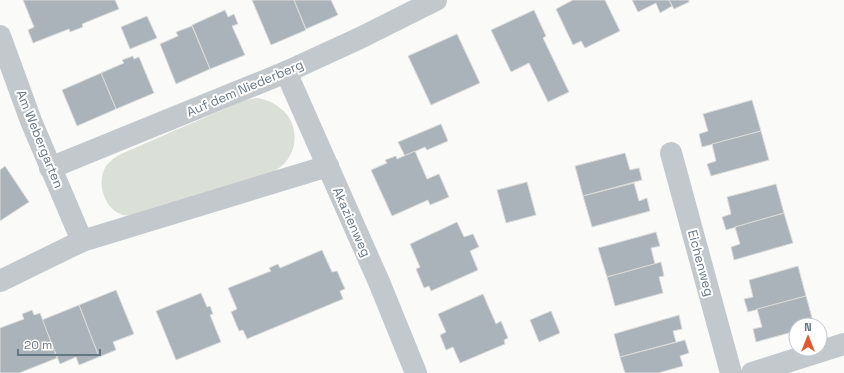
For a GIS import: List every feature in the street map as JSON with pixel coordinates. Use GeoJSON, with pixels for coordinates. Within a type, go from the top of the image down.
{"type":"FeatureCollection","features":[{"type":"Feature","properties":{"kind":"street","name":"Auf dem Niederberg"},"geometry":{"type":"LineString","coordinates":[[50,168],[286,72],[360,38],[436,0]]}},
{"type":"Feature","properties":{"kind":"street","name":"Am Webergarten"},"geometry":{"type":"LineString","coordinates":[[0,36],[31,121],[82,241]]}},
{"type":"Feature","properties":{"kind":"street","name":"Akazienweg"},"geometry":{"type":"LineString","coordinates":[[286,72],[388,303],[416,373]]}},
{"type":"Feature","properties":{"kind":"street","name":"Eichenweg"},"geometry":{"type":"LineString","coordinates":[[671,154],[731,373]]}},
{"type":"Feature","properties":{"kind":"street"},"geometry":{"type":"LineString","coordinates":[[0,281],[82,241],[328,166]]}},
{"type":"Feature","properties":{"kind":"street"},"geometry":{"type":"LineString","coordinates":[[752,373],[844,344]]}},
{"type":"Feature","properties":{"kind":"shaded area"},"geometry":{"type":"Polygon","coordinates":[[[258,98],[275,104],[287,114],[294,131],[293,149],[284,164],[276,170],[265,175],[136,216],[123,215],[116,212],[107,202],[102,187],[103,172],[106,166],[115,158],[121,154],[245,100],[258,98]]]}},
{"type":"Feature","properties":{"kind":"building"},"geometry":{"type":"Polygon","coordinates":[[[23,0],[115,0],[119,9],[82,24],[83,27],[70,32],[69,29],[33,43],[28,30],[34,27],[23,0]]]}},
{"type":"Feature","properties":{"kind":"building"},"geometry":{"type":"Polygon","coordinates":[[[252,0],[294,0],[306,30],[271,45],[252,0]]]}},
{"type":"Feature","properties":{"kind":"building"},"geometry":{"type":"Polygon","coordinates":[[[294,0],[331,0],[338,15],[306,29],[294,0]]]}},
{"type":"Feature","properties":{"kind":"building"},"geometry":{"type":"Polygon","coordinates":[[[573,0],[605,0],[620,31],[585,48],[581,41],[573,45],[556,9],[573,0]]]}},
{"type":"Feature","properties":{"kind":"building"},"geometry":{"type":"Polygon","coordinates":[[[632,0],[669,0],[672,6],[660,13],[656,3],[638,12],[632,0]]]}},
{"type":"Feature","properties":{"kind":"building"},"geometry":{"type":"Polygon","coordinates":[[[669,0],[689,0],[689,2],[674,9],[669,0]]]}},
{"type":"Feature","properties":{"kind":"building"},"geometry":{"type":"Polygon","coordinates":[[[225,10],[228,17],[234,14],[238,24],[232,26],[245,55],[210,69],[192,25],[225,10]]]}},
{"type":"Feature","properties":{"kind":"building"},"geometry":{"type":"Polygon","coordinates":[[[534,10],[546,36],[543,38],[569,92],[548,102],[529,63],[511,72],[491,30],[534,10]]]}},
{"type":"Feature","properties":{"kind":"building"},"geometry":{"type":"Polygon","coordinates":[[[147,16],[157,38],[130,49],[121,27],[147,16]]]}},
{"type":"Feature","properties":{"kind":"building"},"geometry":{"type":"Polygon","coordinates":[[[192,26],[210,69],[176,84],[160,44],[178,36],[176,32],[192,26]]]}},
{"type":"Feature","properties":{"kind":"building"},"geometry":{"type":"Polygon","coordinates":[[[457,34],[480,83],[431,105],[408,56],[457,34]]]}},
{"type":"Feature","properties":{"kind":"building"},"geometry":{"type":"Polygon","coordinates":[[[133,56],[134,59],[139,57],[154,93],[116,109],[101,73],[124,63],[122,60],[133,56]]]}},
{"type":"Feature","properties":{"kind":"building"},"geometry":{"type":"Polygon","coordinates":[[[101,73],[116,109],[77,126],[62,90],[101,73]]]}},
{"type":"Feature","properties":{"kind":"building"},"geometry":{"type":"Polygon","coordinates":[[[752,100],[761,131],[702,147],[699,134],[708,131],[703,114],[752,100]]]}},
{"type":"Feature","properties":{"kind":"building"},"geometry":{"type":"Polygon","coordinates":[[[441,124],[448,141],[427,150],[425,147],[405,156],[398,142],[441,124]]]}},
{"type":"Feature","properties":{"kind":"building"},"geometry":{"type":"Polygon","coordinates":[[[761,131],[769,160],[711,176],[707,164],[716,161],[712,144],[761,131]]]}},
{"type":"Feature","properties":{"kind":"building"},"geometry":{"type":"Polygon","coordinates":[[[415,151],[427,179],[439,174],[449,197],[430,205],[428,200],[392,216],[371,170],[387,163],[385,160],[396,156],[397,159],[415,151]]]}},
{"type":"Feature","properties":{"kind":"building"},"geometry":{"type":"Polygon","coordinates":[[[625,153],[630,170],[639,168],[642,180],[583,196],[575,166],[625,153]]]}},
{"type":"Feature","properties":{"kind":"building"},"geometry":{"type":"Polygon","coordinates":[[[5,166],[29,202],[0,221],[0,170],[5,166]]]}},
{"type":"Feature","properties":{"kind":"building"},"geometry":{"type":"Polygon","coordinates":[[[527,182],[536,215],[506,223],[497,190],[527,182]]]}},
{"type":"Feature","properties":{"kind":"building"},"geometry":{"type":"Polygon","coordinates":[[[634,183],[639,201],[647,198],[650,211],[592,227],[583,196],[634,183]]]}},
{"type":"Feature","properties":{"kind":"building"},"geometry":{"type":"Polygon","coordinates":[[[776,184],[784,213],[726,230],[722,217],[731,214],[727,197],[776,184]]]}},
{"type":"Feature","properties":{"kind":"building"},"geometry":{"type":"Polygon","coordinates":[[[784,213],[793,243],[734,260],[731,247],[740,244],[735,227],[784,213]]]}},
{"type":"Feature","properties":{"kind":"building"},"geometry":{"type":"Polygon","coordinates":[[[457,222],[464,237],[473,234],[479,247],[470,251],[478,270],[431,291],[429,286],[424,288],[416,269],[420,267],[410,244],[457,222]]]}},
{"type":"Feature","properties":{"kind":"building"},"geometry":{"type":"Polygon","coordinates":[[[656,232],[660,246],[651,248],[655,264],[607,277],[598,248],[656,232]]]}},
{"type":"Feature","properties":{"kind":"building"},"geometry":{"type":"Polygon","coordinates":[[[322,250],[332,272],[337,271],[345,289],[340,291],[343,299],[247,339],[243,330],[239,331],[231,312],[237,309],[228,288],[271,271],[269,268],[278,264],[280,268],[322,250]]]}},
{"type":"Feature","properties":{"kind":"building"},"geometry":{"type":"Polygon","coordinates":[[[661,262],[664,276],[659,277],[663,293],[615,306],[607,277],[661,262]]]}},
{"type":"Feature","properties":{"kind":"building"},"geometry":{"type":"Polygon","coordinates":[[[798,266],[806,296],[748,312],[744,299],[753,297],[749,280],[798,266]]]}},
{"type":"Feature","properties":{"kind":"building"},"geometry":{"type":"Polygon","coordinates":[[[116,290],[134,334],[113,342],[116,350],[99,357],[79,305],[116,290]]]}},
{"type":"Feature","properties":{"kind":"building"},"geometry":{"type":"Polygon","coordinates":[[[201,293],[207,307],[210,306],[213,314],[210,315],[221,342],[176,360],[156,311],[201,293]]]}},
{"type":"Feature","properties":{"kind":"building"},"geometry":{"type":"Polygon","coordinates":[[[483,294],[496,324],[501,321],[508,338],[504,340],[505,344],[460,363],[453,347],[446,350],[440,335],[446,332],[438,314],[483,294]]]}},
{"type":"Feature","properties":{"kind":"building"},"geometry":{"type":"Polygon","coordinates":[[[806,296],[812,317],[788,317],[788,333],[756,342],[753,329],[762,327],[757,309],[806,296]]]}},
{"type":"Feature","properties":{"kind":"building"},"geometry":{"type":"Polygon","coordinates":[[[79,305],[99,357],[79,365],[76,357],[60,364],[42,320],[79,305]]]}},
{"type":"Feature","properties":{"kind":"building"},"geometry":{"type":"Polygon","coordinates":[[[32,310],[34,315],[40,313],[57,358],[19,373],[0,373],[0,328],[24,319],[22,314],[32,310]]]}},
{"type":"Feature","properties":{"kind":"building"},"geometry":{"type":"Polygon","coordinates":[[[551,311],[560,333],[539,342],[530,320],[551,311]]]}},
{"type":"Feature","properties":{"kind":"building"},"geometry":{"type":"Polygon","coordinates":[[[679,315],[682,329],[673,331],[676,342],[620,357],[614,334],[679,315]]]}},
{"type":"Feature","properties":{"kind":"building"},"geometry":{"type":"Polygon","coordinates":[[[685,340],[689,353],[680,356],[683,366],[658,373],[625,373],[620,357],[685,340]]]}}]}
